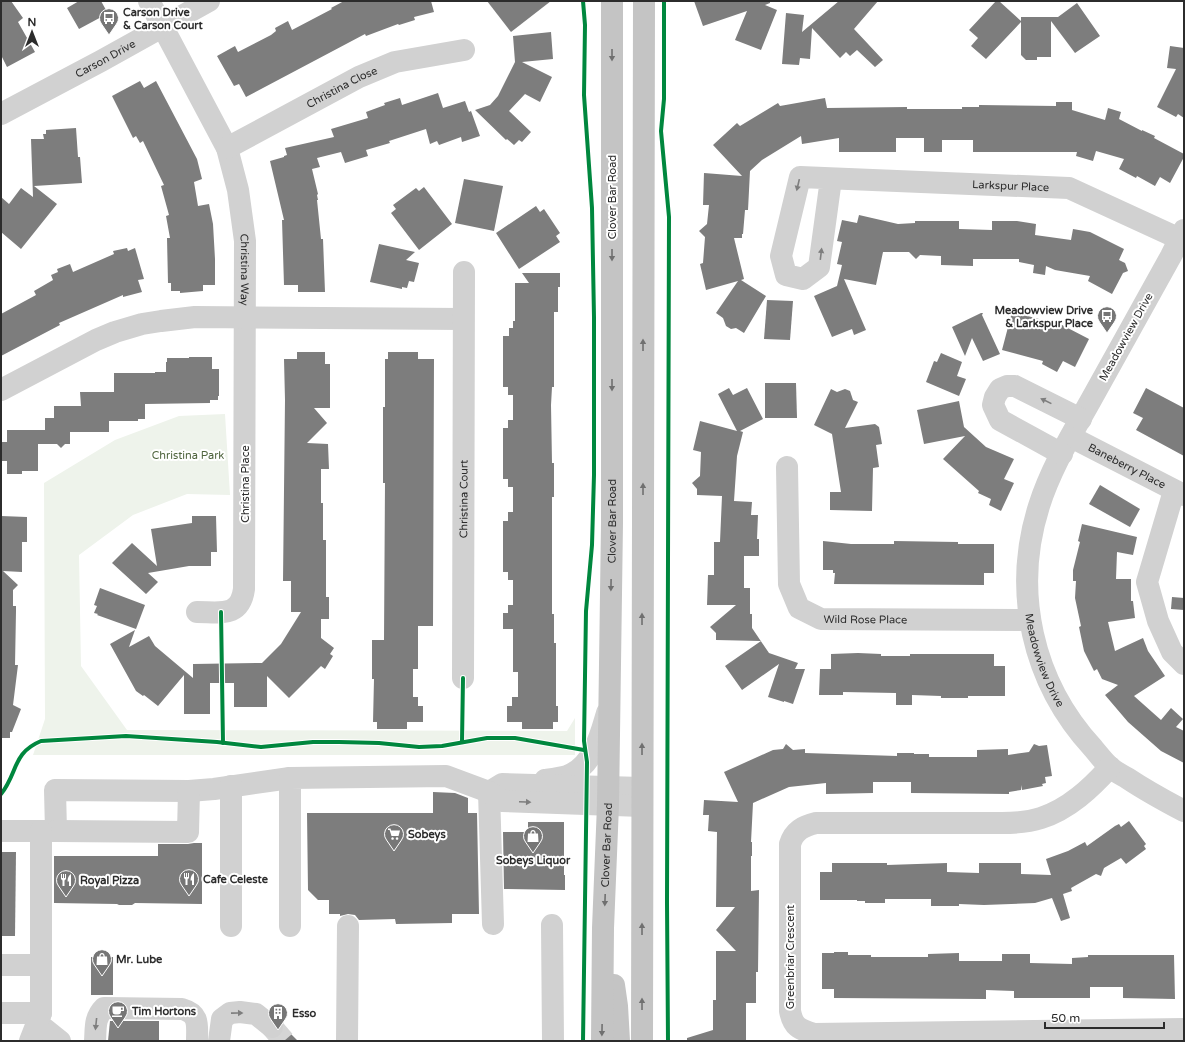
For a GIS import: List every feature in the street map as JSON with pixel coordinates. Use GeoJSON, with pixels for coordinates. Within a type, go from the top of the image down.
{"type":"FeatureCollection","features":[{"type":"Feature","properties":{"kind":"main road"},"geometry":{"type":"LineString","coordinates":[[642,1041],[644,1]]}},
{"type":"Feature","properties":{"kind":"main road","name":"Clover Bar Road"},"geometry":{"type":"LineString","coordinates":[[602,1041],[603,928],[608,796],[612,523],[611,6]]}},
{"type":"Feature","properties":{"kind":"main road"},"geometry":{"type":"LineString","coordinates":[[603,928],[617,1006],[619,1041]]}},
{"type":"Feature","properties":{"kind":"street","name":"Christina Way"},"geometry":{"type":"LineString","coordinates":[[1,390],[96,340],[128,328],[184,318],[246,318],[245,241],[243,222],[238,190],[227,148],[149,1]]}},
{"type":"Feature","properties":{"kind":"street","name":"Carson Drive"},"geometry":{"type":"LineString","coordinates":[[1,114],[209,1]]}},
{"type":"Feature","properties":{"kind":"street","name":"Christina Close"},"geometry":{"type":"LineString","coordinates":[[227,148],[359,77],[382,67],[409,59],[464,50]]}},
{"type":"Feature","properties":{"kind":"street","name":"Larkspur Place"},"geometry":{"type":"LineString","coordinates":[[831,178],[1069,188],[1180,247]]}},
{"type":"Feature","properties":{"kind":"street","name":"Meadowview Drive"},"geometry":{"type":"LineString","coordinates":[[1180,247],[1071,436],[1048,482],[1039,506],[1030,544],[1028,582],[1030,620],[1034,643],[1052,690],[1066,715],[1083,738],[1110,767],[1146,791],[1184,811]]}},
{"type":"Feature","properties":{"kind":"street","name":"Christina Court"},"geometry":{"type":"LineString","coordinates":[[463,678],[464,272]]}},
{"type":"Feature","properties":{"kind":"street"},"geometry":{"type":"LineString","coordinates":[[246,318],[464,319]]}},
{"type":"Feature","properties":{"kind":"street","name":"Christina Place"},"geometry":{"type":"LineString","coordinates":[[197,612],[221,612],[236,608],[243,598],[246,318]]}},
{"type":"Feature","properties":{"kind":"street","name":"Baneberry Place"},"geometry":{"type":"LineString","coordinates":[[1071,436],[1179,493]]}},
{"type":"Feature","properties":{"kind":"street","name":"Wild Rose Place"},"geometry":{"type":"LineString","coordinates":[[787,467],[789,584],[799,608],[821,619],[1030,620]]}},
{"type":"Feature","properties":{"kind":"street"},"geometry":{"type":"LineString","coordinates":[[1179,493],[1148,582],[1158,621],[1172,652],[1184,664]]}},
{"type":"Feature","properties":{"kind":"street"},"geometry":{"type":"LineString","coordinates":[[523,785],[566,776],[578,770],[586,762],[599,739],[609,706]]}},
{"type":"Feature","properties":{"kind":"street","name":"Greenbriar Crescent"},"geometry":{"type":"LineString","coordinates":[[1110,767],[1080,797],[1060,810],[1041,818],[1021,822],[1002,823],[816,823],[808,825],[796,832],[792,837],[790,844],[790,1011],[792,1020],[797,1027],[814,1034],[1184,1029]]}},
{"type":"Feature","properties":{"kind":"street"},"geometry":{"type":"LineString","coordinates":[[37,1030],[49,831],[55,790],[189,791],[290,778],[446,776],[489,792],[502,801],[608,796],[642,797]]}},
{"type":"Feature","properties":{"kind":"street"},"geometry":{"type":"LineString","coordinates":[[290,778],[290,926]]}},
{"type":"Feature","properties":{"kind":"street"},"geometry":{"type":"LineString","coordinates":[[489,792],[502,784],[523,785],[608,796]]}},
{"type":"Feature","properties":{"kind":"street"},"geometry":{"type":"LineString","coordinates":[[231,786],[231,926]]}},
{"type":"Feature","properties":{"kind":"street"},"geometry":{"type":"LineString","coordinates":[[1,831],[188,832],[189,791]]}},
{"type":"Feature","properties":{"kind":"street"},"geometry":{"type":"LineString","coordinates":[[489,792],[493,924]]}},
{"type":"Feature","properties":{"kind":"street"},"geometry":{"type":"LineString","coordinates":[[552,925],[553,1041]]}},
{"type":"Feature","properties":{"kind":"street"},"geometry":{"type":"LineString","coordinates":[[347,1041],[348,926]]}},
{"type":"Feature","properties":{"kind":"street"},"geometry":{"type":"LineString","coordinates":[[1,965],[41,965]]}},
{"type":"Feature","properties":{"kind":"street"},"geometry":{"type":"LineString","coordinates":[[95,1041],[96,1020],[99,1013],[104,1008],[112,1008],[182,1009],[190,1011],[197,1022],[197,1041]]}},
{"type":"Feature","properties":{"kind":"street"},"geometry":{"type":"LineString","coordinates":[[219,1041],[222,1019],[230,1013],[240,1012],[256,1014],[272,1027]]}},
{"type":"Feature","properties":{"kind":"street"},"geometry":{"type":"LineString","coordinates":[[1,1013],[37,1030],[45,1029],[60,1041]]}},
{"type":"Feature","properties":{"kind":"green space","name":"Christina Park"},"geometry":{"type":"Polygon","coordinates":[[[225,414],[230,495],[187,494],[133,515],[79,555],[81,666],[127,730],[567,731],[575,718],[575,755],[33,755],[45,719],[44,483],[115,440],[179,416],[225,414]]]}},
{"type":"Feature","properties":{"kind":"building"},"geometry":{"type":"Polygon","coordinates":[[[1,1],[11,1],[23,18],[18,22],[35,52],[7,67],[1,55],[1,1]]]}},
{"type":"Feature","properties":{"kind":"building"},"geometry":{"type":"Polygon","coordinates":[[[79,1],[101,1],[106,10],[103,12],[105,15],[79,29],[67,8],[79,1]]]}},
{"type":"Feature","properties":{"kind":"building"},"geometry":{"type":"Polygon","coordinates":[[[344,1],[431,1],[434,12],[414,17],[415,20],[399,25],[398,24],[366,36],[365,34],[246,97],[239,84],[234,86],[217,56],[235,46],[238,52],[271,35],[276,31],[275,28],[288,21],[292,30],[344,1]]]}},
{"type":"Feature","properties":{"kind":"building"},"geometry":{"type":"Polygon","coordinates":[[[487,1],[551,1],[511,32],[487,1]]]}},
{"type":"Feature","properties":{"kind":"building"},"geometry":{"type":"Polygon","coordinates":[[[694,1],[770,1],[770,3],[765,5],[777,10],[761,50],[735,40],[747,11],[703,26],[694,1]]]}},
{"type":"Feature","properties":{"kind":"building"},"geometry":{"type":"Polygon","coordinates":[[[839,1],[878,1],[854,29],[883,60],[875,67],[857,50],[850,56],[846,52],[840,58],[812,28],[810,59],[800,58],[799,65],[782,64],[786,13],[804,15],[802,32],[839,1]]]}},
{"type":"Feature","properties":{"kind":"building"},"geometry":{"type":"Polygon","coordinates":[[[996,1],[999,1],[1021,21],[1021,17],[1058,17],[1077,3],[1100,36],[1075,53],[1051,21],[1051,57],[1037,57],[1037,60],[1026,60],[1021,55],[1021,22],[986,59],[971,46],[978,38],[969,30],[996,1]]]}},
{"type":"Feature","properties":{"kind":"building"},"geometry":{"type":"Polygon","coordinates":[[[551,32],[553,59],[522,62],[552,77],[540,102],[525,94],[509,111],[531,132],[522,142],[519,140],[514,145],[507,139],[506,140],[475,110],[490,105],[498,96],[515,62],[513,36],[551,32]]]}},
{"type":"Feature","properties":{"kind":"building"},"geometry":{"type":"Polygon","coordinates":[[[1170,46],[1184,48],[1184,118],[1178,114],[1176,117],[1157,107],[1176,69],[1167,68],[1170,46]]]}},
{"type":"Feature","properties":{"kind":"building"},"geometry":{"type":"Polygon","coordinates":[[[140,81],[144,88],[156,81],[197,159],[202,179],[194,182],[198,206],[209,204],[213,224],[215,259],[215,285],[203,285],[203,291],[180,293],[180,291],[171,291],[171,283],[168,283],[167,238],[170,238],[166,216],[169,215],[161,186],[164,185],[143,141],[140,143],[136,136],[133,138],[112,96],[140,81]]]}},
{"type":"Feature","properties":{"kind":"building"},"geometry":{"type":"Polygon","coordinates":[[[438,93],[443,108],[465,101],[469,112],[471,111],[480,136],[462,142],[461,137],[439,145],[437,141],[430,144],[426,129],[389,141],[390,143],[366,150],[368,156],[345,163],[341,152],[317,158],[320,167],[312,169],[318,194],[317,200],[321,239],[323,239],[325,292],[298,292],[298,285],[284,285],[282,220],[284,220],[270,161],[287,155],[285,148],[334,137],[331,129],[368,118],[366,112],[385,105],[384,103],[400,98],[402,105],[438,93]]]}},
{"type":"Feature","properties":{"kind":"building"},"geometry":{"type":"Polygon","coordinates":[[[825,98],[827,108],[907,107],[907,109],[962,109],[962,107],[979,107],[979,105],[1056,106],[1056,102],[1072,102],[1072,110],[1105,120],[1108,108],[1121,112],[1119,119],[1155,136],[1154,138],[1184,154],[1184,157],[1170,183],[1160,177],[1155,186],[1137,176],[1136,178],[1119,169],[1124,159],[1096,151],[1093,161],[1076,156],[1077,152],[973,152],[973,140],[942,140],[942,152],[924,152],[924,138],[896,138],[896,152],[839,152],[839,138],[802,144],[801,136],[762,160],[750,171],[748,210],[745,210],[743,234],[742,238],[734,238],[744,279],[741,280],[766,296],[744,333],[736,328],[731,329],[726,326],[723,318],[716,313],[738,281],[706,290],[700,264],[703,263],[705,237],[699,231],[707,224],[709,205],[703,205],[704,173],[742,176],[713,145],[737,123],[740,126],[778,103],[780,106],[825,98]]]}},
{"type":"Feature","properties":{"kind":"building"},"geometry":{"type":"Polygon","coordinates":[[[76,128],[82,183],[34,186],[57,204],[21,249],[1,232],[1,197],[9,204],[21,188],[33,197],[31,139],[44,139],[43,134],[46,134],[46,130],[76,128]]]}},
{"type":"Feature","properties":{"kind":"building"},"geometry":{"type":"Polygon","coordinates":[[[464,179],[503,186],[494,231],[455,223],[464,179]]]}},
{"type":"Feature","properties":{"kind":"building"},"geometry":{"type":"Polygon","coordinates":[[[424,187],[452,224],[419,250],[391,213],[396,209],[393,205],[416,188],[419,191],[424,187]]]}},
{"type":"Feature","properties":{"kind":"building"},"geometry":{"type":"Polygon","coordinates":[[[536,206],[540,212],[544,209],[560,233],[556,236],[560,242],[519,269],[496,233],[536,206]]]}},
{"type":"Feature","properties":{"kind":"building"},"geometry":{"type":"Polygon","coordinates":[[[859,215],[898,224],[915,223],[915,221],[959,221],[959,229],[992,230],[992,221],[1017,221],[1036,224],[1035,235],[1071,240],[1073,229],[1090,232],[1124,249],[1119,260],[1125,263],[1128,271],[1123,273],[1112,294],[1088,281],[1090,276],[1055,270],[1046,266],[1045,275],[1033,273],[1034,265],[1019,262],[1019,259],[973,259],[973,266],[941,265],[941,256],[920,255],[916,259],[909,252],[883,252],[876,285],[844,279],[866,330],[854,335],[852,329],[832,337],[814,296],[837,286],[842,265],[837,264],[842,242],[837,241],[842,220],[857,223],[859,215]]]}},
{"type":"Feature","properties":{"kind":"building"},"geometry":{"type":"Polygon","coordinates":[[[379,244],[415,252],[406,260],[419,263],[414,282],[409,281],[407,288],[402,287],[402,289],[370,282],[379,244]]]}},
{"type":"Feature","properties":{"kind":"building"},"geometry":{"type":"Polygon","coordinates":[[[127,248],[128,251],[135,248],[144,279],[138,280],[142,292],[123,297],[123,295],[59,323],[60,325],[1,356],[1,314],[36,295],[34,291],[53,280],[51,275],[58,272],[57,269],[70,264],[73,272],[114,254],[113,251],[127,248]]]}},
{"type":"Feature","properties":{"kind":"building"},"geometry":{"type":"Polygon","coordinates":[[[522,273],[560,273],[560,287],[558,287],[558,312],[554,312],[554,387],[552,387],[551,405],[552,463],[554,463],[554,497],[552,497],[552,614],[554,614],[554,643],[556,643],[556,706],[558,706],[558,722],[553,722],[553,729],[522,729],[522,722],[507,722],[507,706],[512,706],[512,697],[518,697],[518,672],[513,672],[513,629],[503,629],[503,613],[508,613],[508,605],[513,605],[513,580],[508,580],[508,572],[503,572],[503,521],[508,521],[508,512],[513,512],[513,487],[508,487],[508,479],[503,479],[503,428],[508,428],[508,420],[513,420],[513,395],[508,395],[508,387],[503,387],[503,336],[509,336],[509,328],[513,328],[513,321],[515,321],[515,283],[529,283],[522,273]]]}},
{"type":"Feature","properties":{"kind":"building"},"geometry":{"type":"Polygon","coordinates":[[[767,300],[793,301],[790,340],[764,339],[767,300]]]}},
{"type":"Feature","properties":{"kind":"building"},"geometry":{"type":"Polygon","coordinates":[[[1012,312],[1062,325],[1089,339],[1075,367],[1063,361],[1057,372],[1042,364],[1043,361],[1002,350],[1012,312]]]}},
{"type":"Feature","properties":{"kind":"building"},"geometry":{"type":"Polygon","coordinates":[[[983,313],[982,315],[1000,354],[983,361],[972,338],[965,356],[952,327],[983,313]]]}},
{"type":"Feature","properties":{"kind":"building"},"geometry":{"type":"Polygon","coordinates":[[[297,352],[325,352],[325,364],[330,364],[330,408],[314,408],[327,423],[307,443],[328,444],[329,469],[321,469],[321,503],[323,503],[323,540],[326,540],[326,597],[329,597],[329,619],[321,619],[321,638],[334,648],[330,654],[333,656],[325,669],[321,666],[289,698],[267,676],[267,707],[234,707],[234,683],[210,683],[210,714],[184,714],[184,675],[158,706],[144,695],[143,696],[136,691],[110,644],[135,630],[129,647],[149,636],[155,646],[193,678],[193,664],[262,663],[281,644],[301,612],[291,612],[291,581],[283,581],[284,359],[297,359],[297,352]]]}},
{"type":"Feature","properties":{"kind":"building"},"geometry":{"type":"Polygon","coordinates":[[[388,352],[418,352],[418,359],[434,359],[433,626],[418,626],[418,669],[413,669],[413,697],[418,697],[418,706],[423,706],[423,722],[407,722],[407,729],[377,729],[377,722],[373,722],[374,679],[372,679],[372,640],[384,640],[385,483],[383,483],[383,407],[385,407],[385,359],[388,359],[388,352]]]}},
{"type":"Feature","properties":{"kind":"building"},"geometry":{"type":"Polygon","coordinates":[[[941,353],[962,362],[957,376],[966,379],[959,396],[926,382],[934,361],[937,362],[941,353]]]}},
{"type":"Feature","properties":{"kind":"building"},"geometry":{"type":"Polygon","coordinates":[[[212,357],[212,369],[219,369],[218,400],[210,400],[210,403],[145,404],[145,419],[138,419],[138,421],[109,421],[109,432],[70,432],[70,444],[65,444],[61,448],[57,444],[38,444],[38,471],[22,471],[22,474],[7,474],[7,461],[1,461],[1,442],[7,442],[7,430],[45,430],[45,418],[54,418],[54,406],[81,406],[80,392],[114,392],[114,373],[166,372],[167,358],[212,357]]]}},
{"type":"Feature","properties":{"kind":"building"},"geometry":{"type":"Polygon","coordinates":[[[765,383],[796,383],[797,418],[765,418],[765,383]]]}},
{"type":"Feature","properties":{"kind":"building"},"geometry":{"type":"Polygon","coordinates":[[[729,388],[733,395],[747,388],[763,419],[740,431],[743,432],[737,456],[734,501],[752,502],[751,515],[758,515],[757,539],[759,539],[759,556],[744,556],[744,588],[750,588],[750,614],[752,614],[752,628],[761,641],[716,640],[716,633],[710,627],[736,605],[707,605],[708,575],[714,575],[714,542],[720,542],[722,496],[697,495],[697,489],[692,483],[700,476],[701,452],[693,450],[700,421],[737,431],[718,394],[729,388]]]}},
{"type":"Feature","properties":{"kind":"building"},"geometry":{"type":"Polygon","coordinates":[[[1146,388],[1184,408],[1184,456],[1136,430],[1143,418],[1133,413],[1146,388]]]}},
{"type":"Feature","properties":{"kind":"building"},"geometry":{"type":"Polygon","coordinates":[[[831,389],[837,392],[845,389],[850,391],[853,400],[858,402],[845,428],[875,424],[879,427],[882,444],[876,445],[879,467],[873,468],[872,511],[830,510],[830,492],[841,492],[832,434],[814,425],[831,389]]]}},
{"type":"Feature","properties":{"kind":"building"},"geometry":{"type":"Polygon","coordinates":[[[959,401],[964,427],[986,447],[1014,459],[1004,479],[1014,483],[1001,511],[989,505],[991,499],[978,493],[979,491],[943,459],[965,436],[924,444],[917,410],[959,401]]]}},
{"type":"Feature","properties":{"kind":"building"},"geometry":{"type":"Polygon","coordinates":[[[1100,485],[1140,509],[1130,527],[1089,504],[1100,485]]]}},
{"type":"Feature","properties":{"kind":"building"},"geometry":{"type":"Polygon","coordinates":[[[1,516],[27,517],[27,542],[22,542],[22,572],[3,571],[18,585],[13,590],[13,606],[16,606],[15,665],[18,665],[13,705],[21,709],[12,732],[10,732],[10,738],[1,738],[1,516]]]}},
{"type":"Feature","properties":{"kind":"building"},"geometry":{"type":"Polygon","coordinates":[[[192,516],[216,516],[217,552],[211,552],[211,566],[189,566],[148,573],[158,582],[146,594],[112,563],[132,543],[157,566],[151,529],[192,523],[192,516]]]}},
{"type":"Feature","properties":{"kind":"building"},"geometry":{"type":"Polygon","coordinates":[[[1082,524],[1137,537],[1133,555],[1117,552],[1116,579],[1131,579],[1131,601],[1133,601],[1135,618],[1108,622],[1115,651],[1143,638],[1148,651],[1165,676],[1134,696],[1161,720],[1171,708],[1183,719],[1176,727],[1184,731],[1184,763],[1161,751],[1128,722],[1105,695],[1118,685],[1102,679],[1097,669],[1094,671],[1084,651],[1079,627],[1081,626],[1075,598],[1076,581],[1073,581],[1073,570],[1080,542],[1078,541],[1082,524]]]}},
{"type":"Feature","properties":{"kind":"building"},"geometry":{"type":"Polygon","coordinates":[[[823,541],[851,544],[894,544],[894,541],[994,544],[994,573],[984,573],[984,585],[834,584],[835,573],[833,573],[833,570],[823,570],[823,541]]]}},
{"type":"Feature","properties":{"kind":"building"},"geometry":{"type":"Polygon","coordinates":[[[100,588],[145,605],[136,629],[94,613],[97,606],[94,605],[100,588]]]}},
{"type":"Feature","properties":{"kind":"building"},"geometry":{"type":"Polygon","coordinates":[[[1172,597],[1184,598],[1184,610],[1171,609],[1172,597]]]}},
{"type":"Feature","properties":{"kind":"building"},"geometry":{"type":"Polygon","coordinates":[[[761,641],[769,653],[798,663],[795,669],[805,669],[793,704],[768,697],[779,664],[742,690],[725,666],[761,641]]]}},
{"type":"Feature","properties":{"kind":"building"},"geometry":{"type":"Polygon","coordinates":[[[831,654],[881,654],[881,656],[910,656],[910,654],[994,654],[994,666],[1005,666],[1005,696],[941,698],[941,696],[912,695],[912,705],[896,705],[896,693],[843,692],[843,695],[819,695],[820,669],[831,669],[831,654]]]}},
{"type":"Feature","properties":{"kind":"building"},"geometry":{"type":"Polygon","coordinates":[[[786,744],[793,750],[805,749],[805,753],[897,756],[897,753],[914,753],[929,754],[929,757],[977,757],[977,750],[1008,749],[1008,755],[1029,752],[1034,744],[1039,746],[1047,745],[1052,776],[1045,777],[1046,783],[1042,784],[1043,786],[1022,790],[1021,785],[1021,790],[1009,792],[1009,794],[911,793],[911,782],[873,782],[873,793],[826,794],[826,783],[789,787],[753,803],[751,891],[759,890],[758,972],[756,972],[756,1003],[746,1003],[746,1041],[687,1041],[687,1038],[713,1030],[713,1000],[716,1000],[716,951],[736,951],[716,930],[735,907],[716,907],[717,832],[708,831],[709,815],[703,815],[704,800],[738,802],[724,772],[773,750],[783,749],[786,744]]]}},
{"type":"Feature","properties":{"kind":"building","name":"Sobeys"},"geometry":{"type":"Polygon","coordinates":[[[433,792],[455,793],[468,798],[468,813],[477,813],[479,914],[452,914],[452,923],[396,924],[395,919],[359,920],[355,915],[348,914],[340,916],[340,914],[329,914],[329,900],[318,900],[308,890],[307,813],[433,813],[433,792]]]}},
{"type":"Feature","properties":{"kind":"building"},"geometry":{"type":"Polygon","coordinates":[[[1129,821],[1146,844],[1144,846],[1146,849],[1126,864],[1121,858],[1104,868],[1101,876],[1096,874],[1071,888],[1072,891],[1063,894],[1070,918],[1061,921],[1052,898],[1035,903],[984,905],[959,904],[959,906],[931,906],[931,899],[885,899],[885,903],[865,903],[865,901],[857,900],[820,900],[820,872],[832,872],[832,863],[887,863],[887,865],[947,863],[947,872],[979,873],[979,863],[1021,863],[1021,874],[1051,875],[1046,859],[1068,851],[1085,842],[1087,846],[1115,826],[1119,824],[1121,827],[1129,821]]]}},
{"type":"Feature","properties":{"kind":"building","name":"Sobeys Liquor"},"geometry":{"type":"Polygon","coordinates":[[[528,822],[564,822],[565,890],[504,889],[503,832],[528,832],[528,822]]]}},
{"type":"Feature","properties":{"kind":"building"},"geometry":{"type":"Polygon","coordinates":[[[202,843],[202,904],[135,903],[132,905],[119,905],[54,903],[54,856],[158,856],[158,844],[202,843]]]}},
{"type":"Feature","properties":{"kind":"building"},"geometry":{"type":"Polygon","coordinates":[[[1,852],[16,852],[15,936],[1,936],[1,852]]]}},
{"type":"Feature","properties":{"kind":"building"},"geometry":{"type":"Polygon","coordinates":[[[848,952],[848,955],[871,955],[871,957],[928,957],[928,954],[959,953],[959,961],[1002,961],[1002,954],[1030,954],[1030,963],[1072,964],[1072,958],[1088,957],[1088,955],[1174,955],[1175,999],[1123,998],[1123,987],[1090,987],[1090,998],[1014,998],[1014,991],[986,990],[986,999],[834,998],[834,989],[822,989],[822,953],[848,952]]]}},
{"type":"Feature","properties":{"kind":"building","name":"Mr. Lube"},"geometry":{"type":"Polygon","coordinates":[[[91,957],[113,957],[113,995],[91,995],[91,957]]]}},
{"type":"Feature","properties":{"kind":"building"},"geometry":{"type":"Polygon","coordinates":[[[110,1021],[159,1021],[159,1041],[108,1041],[110,1021]]]}},
{"type":"Feature","properties":{"kind":"building"},"geometry":{"type":"Polygon","coordinates":[[[284,1027],[298,1041],[274,1041],[272,1039],[281,1035],[284,1027]]]}},
{"type":"Feature","properties":{"kind":"tunnel"},"geometry":{"type":"LineString","coordinates":[[272,1027],[284,1041]]}},
{"type":"Feature","properties":{"kind":"cycle path"},"geometry":{"type":"LineString","coordinates":[[583,1],[585,25],[584,95],[592,208],[594,317],[594,475],[592,545],[586,611],[584,741],[587,762],[583,1041]]}},
{"type":"Feature","properties":{"kind":"cycle path"},"geometry":{"type":"LineString","coordinates":[[664,1],[664,99],[661,131],[669,217],[668,1041]]}},
{"type":"Feature","properties":{"kind":"cycle path"},"geometry":{"type":"LineString","coordinates":[[221,612],[223,743]]}},
{"type":"Feature","properties":{"kind":"cycle path"},"geometry":{"type":"LineString","coordinates":[[462,742],[463,678]]}},
{"type":"Feature","properties":{"kind":"cycle path"},"geometry":{"type":"LineString","coordinates":[[1,794],[10,779],[16,764],[25,751],[41,741],[126,736],[217,742],[261,747],[313,742],[379,743],[419,747],[442,746],[487,738],[515,738],[584,750]]}},
{"type":"Feature","properties":{"kind":"place","name":"Carson Drive & Carson Court"},"geometry":{"type":"Point","coordinates":[109,35]}},
{"type":"Feature","properties":{"kind":"place","name":"Meadowview Drive & Larkspur Place"},"geometry":{"type":"Point","coordinates":[1107,333]}},
{"type":"Feature","properties":{"kind":"place","name":"Sobeys"},"geometry":{"type":"Point","coordinates":[394,851]}},
{"type":"Feature","properties":{"kind":"place","name":"Sobeys Liquor"},"geometry":{"type":"Point","coordinates":[533,853]}},
{"type":"Feature","properties":{"kind":"place","name":"Cafe Celeste"},"geometry":{"type":"Point","coordinates":[189,896]}},
{"type":"Feature","properties":{"kind":"place","name":"Royal Pizza"},"geometry":{"type":"Point","coordinates":[66,897]}},
{"type":"Feature","properties":{"kind":"place","name":"Mr. Lube"},"geometry":{"type":"Point","coordinates":[102,976]}},
{"type":"Feature","properties":{"kind":"place","name":"Tim Hortons"},"geometry":{"type":"Point","coordinates":[118,1028]}},
{"type":"Feature","properties":{"kind":"place","name":"Esso"},"geometry":{"type":"Point","coordinates":[278,1030]}}]}
